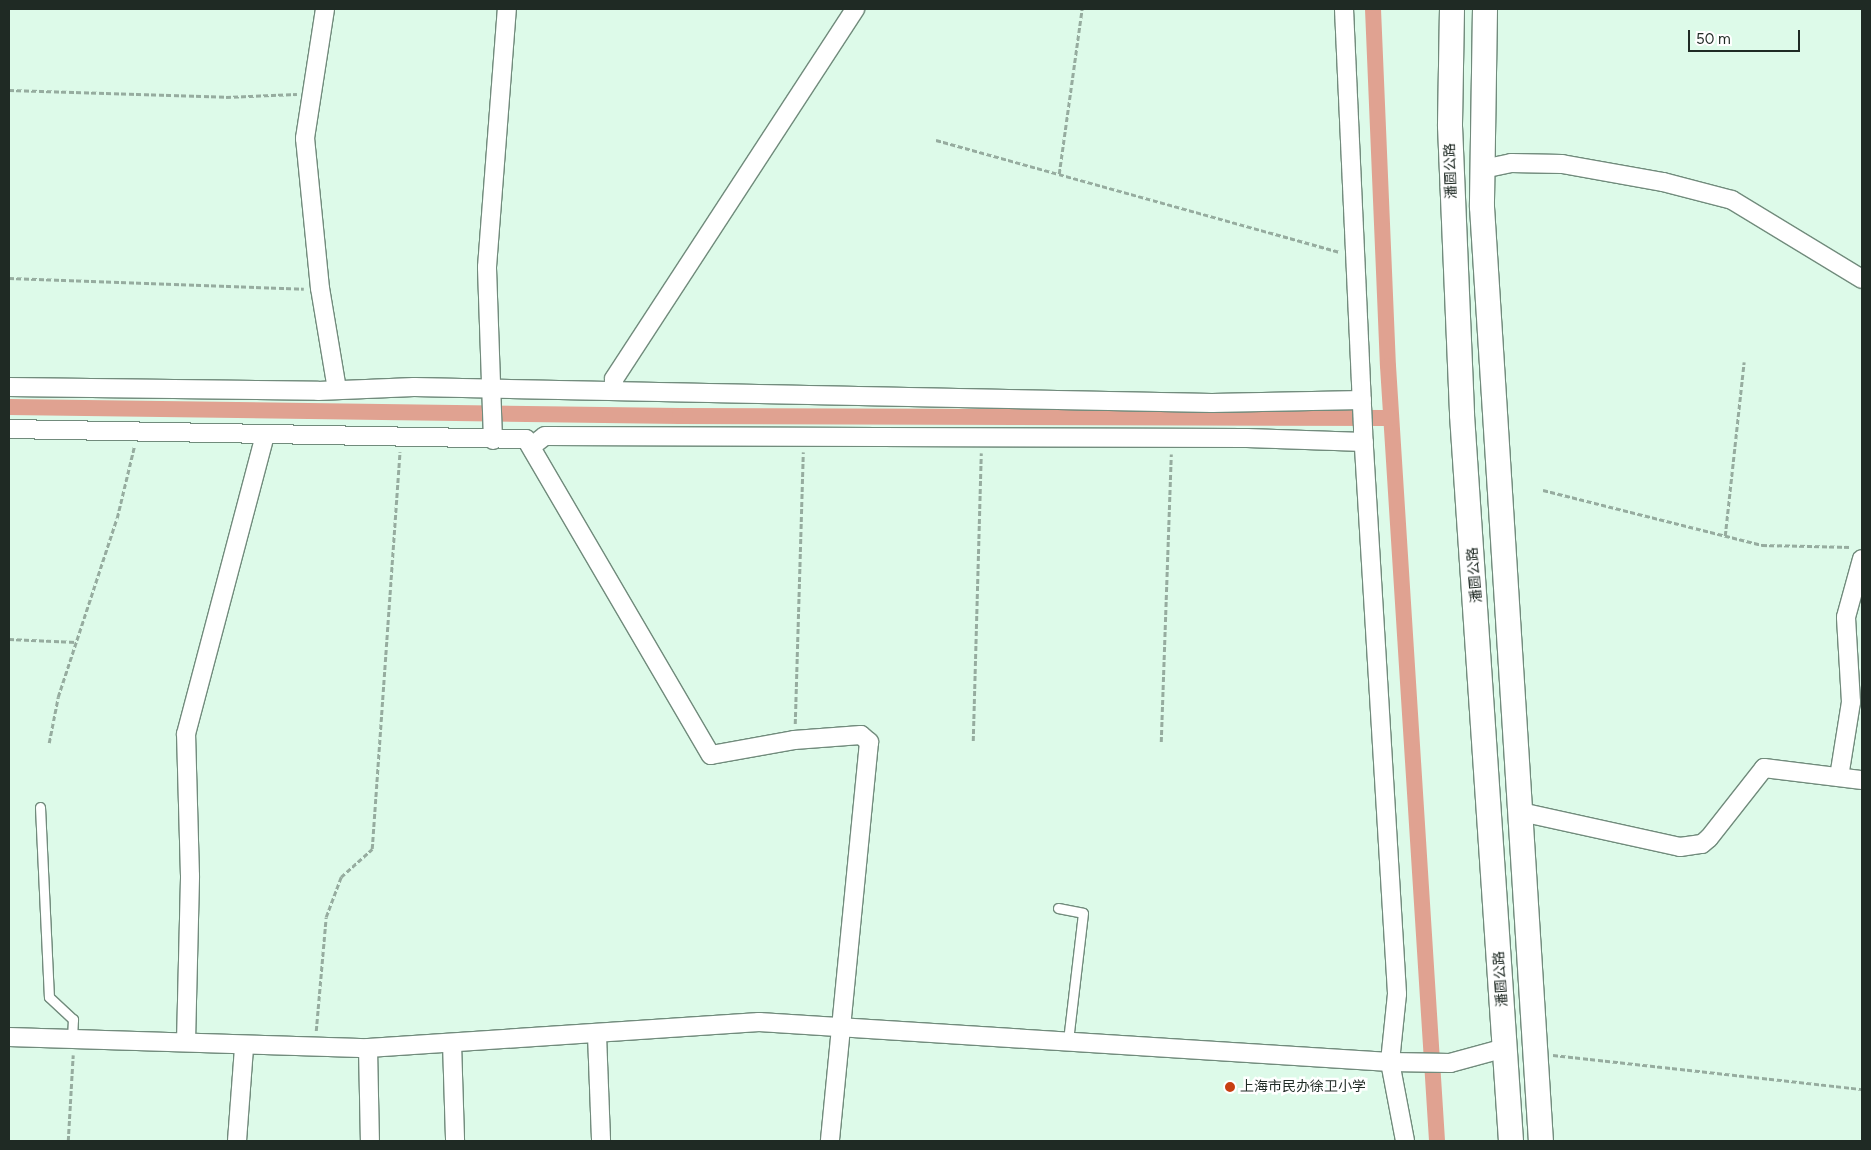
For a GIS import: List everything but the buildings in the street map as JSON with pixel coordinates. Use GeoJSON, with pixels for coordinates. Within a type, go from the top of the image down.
{"type":"FeatureCollection","features":[{"type":"Feature","properties":{"kind":"main road","name":"潘圆公路"},"geometry":{"type":"LineString","coordinates":[[1452,9],[1450,126],[1465,473],[1511,1141]]}},
{"type":"Feature","properties":{"kind":"main road"},"geometry":{"type":"LineString","coordinates":[[1485,9],[1482,169],[1541,1141]]}},
{"type":"Feature","properties":{"kind":"street"},"geometry":{"type":"LineString","coordinates":[[325,9],[309,93],[305,138],[320,288],[337,390]]}},
{"type":"Feature","properties":{"kind":"street"},"geometry":{"type":"LineString","coordinates":[[492,435],[489,393],[487,267],[507,9]]}},
{"type":"Feature","properties":{"kind":"street"},"geometry":{"type":"LineString","coordinates":[[614,391],[614,379],[855,9]]}},
{"type":"Feature","properties":{"kind":"street"},"geometry":{"type":"LineString","coordinates":[[1344,9],[1363,437],[1397,994],[1396,1061],[1405,1141]]}},
{"type":"Feature","properties":{"kind":"street"},"geometry":{"type":"LineString","coordinates":[[1482,169],[1511,162],[1562,164],[1663,182],[1732,200],[1862,279]]}},
{"type":"Feature","properties":{"kind":"street"},"geometry":{"type":"LineString","coordinates":[[9,387],[489,393],[614,391],[1212,403],[1362,403]]}},
{"type":"Feature","properties":{"kind":"street"},"geometry":{"type":"LineString","coordinates":[[9,429],[401,438],[492,435],[526,439],[532,446],[711,755],[794,740],[861,735],[872,752],[839,1026],[830,1141]]}},
{"type":"Feature","properties":{"kind":"street"},"geometry":{"type":"LineString","coordinates":[[186,1042],[190,876],[186,734],[264,434]]}},
{"type":"Feature","properties":{"kind":"street"},"geometry":{"type":"LineString","coordinates":[[532,446],[545,436],[804,439],[1363,437]]}},
{"type":"Feature","properties":{"kind":"street"},"geometry":{"type":"LineString","coordinates":[[1839,777],[1850,702],[1846,617],[1858,553]]}},
{"type":"Feature","properties":{"kind":"street"},"geometry":{"type":"LineString","coordinates":[[1521,812],[1615,835],[1692,846],[1709,838],[1764,768],[1862,780]]}},
{"type":"Feature","properties":{"kind":"street"},"geometry":{"type":"LineString","coordinates":[[9,1037],[186,1042],[244,1047],[368,1048],[597,1035],[759,1022],[1450,1063],[1505,1048]]}},
{"type":"Feature","properties":{"kind":"street"},"geometry":{"type":"LineString","coordinates":[[597,1035],[601,1141]]}},
{"type":"Feature","properties":{"kind":"street"},"geometry":{"type":"LineString","coordinates":[[452,1043],[455,1141]]}},
{"type":"Feature","properties":{"kind":"street"},"geometry":{"type":"LineString","coordinates":[[237,1141],[244,1047]]}},
{"type":"Feature","properties":{"kind":"street"},"geometry":{"type":"LineString","coordinates":[[368,1048],[370,1141]]}},
{"type":"Feature","properties":{"kind":"lane"},"geometry":{"type":"LineString","coordinates":[[40,807],[49,997],[73,1019],[72,1039]]}},
{"type":"Feature","properties":{"kind":"lane"},"geometry":{"type":"LineString","coordinates":[[1058,908],[1083,913],[1068,1040]]}},
{"type":"Feature","properties":{"kind":"path"},"geometry":{"type":"LineString","coordinates":[[1059,174],[1082,9]]}},
{"type":"Feature","properties":{"kind":"path"},"geometry":{"type":"LineString","coordinates":[[9,90],[226,97],[309,93]]}},
{"type":"Feature","properties":{"kind":"path"},"geometry":{"type":"LineString","coordinates":[[936,140],[1355,257]]}},
{"type":"Feature","properties":{"kind":"path"},"geometry":{"type":"LineString","coordinates":[[9,278],[275,291],[320,288]]}},
{"type":"Feature","properties":{"kind":"path"},"geometry":{"type":"LineString","coordinates":[[1725,536],[1744,362]]}},
{"type":"Feature","properties":{"kind":"path"},"geometry":{"type":"LineString","coordinates":[[49,743],[76,642],[117,518],[138,432]]}},
{"type":"Feature","properties":{"kind":"path"},"geometry":{"type":"LineString","coordinates":[[314,1048],[326,917],[342,877],[372,849],[401,438]]}},
{"type":"Feature","properties":{"kind":"path"},"geometry":{"type":"LineString","coordinates":[[973,741],[981,438]]}},
{"type":"Feature","properties":{"kind":"path"},"geometry":{"type":"LineString","coordinates":[[1161,742],[1172,438]]}},
{"type":"Feature","properties":{"kind":"path"},"geometry":{"type":"LineString","coordinates":[[794,740],[804,439]]}},
{"type":"Feature","properties":{"kind":"path"},"geometry":{"type":"LineString","coordinates":[[1543,490],[1762,545],[1858,553]]}},
{"type":"Feature","properties":{"kind":"path"},"geometry":{"type":"LineString","coordinates":[[9,639],[76,642]]}},
{"type":"Feature","properties":{"kind":"path"},"geometry":{"type":"LineString","coordinates":[[68,1141],[72,1039]]}},
{"type":"Feature","properties":{"kind":"path"},"geometry":{"type":"LineString","coordinates":[[1535,1057],[1566,1055],[1862,1089]]}},
{"type":"Feature","properties":{"kind":"waterway"},"geometry":{"type":"LineString","coordinates":[[1373,9],[1388,366],[1437,1141]]}},
{"type":"Feature","properties":{"kind":"waterway"},"geometry":{"type":"LineString","coordinates":[[9,407],[680,416],[1391,418]]}},
{"type":"Feature","properties":{"kind":"place","name":"上海市民办徐卫小学"},"geometry":{"type":"Point","coordinates":[1230,1087]}}]}
